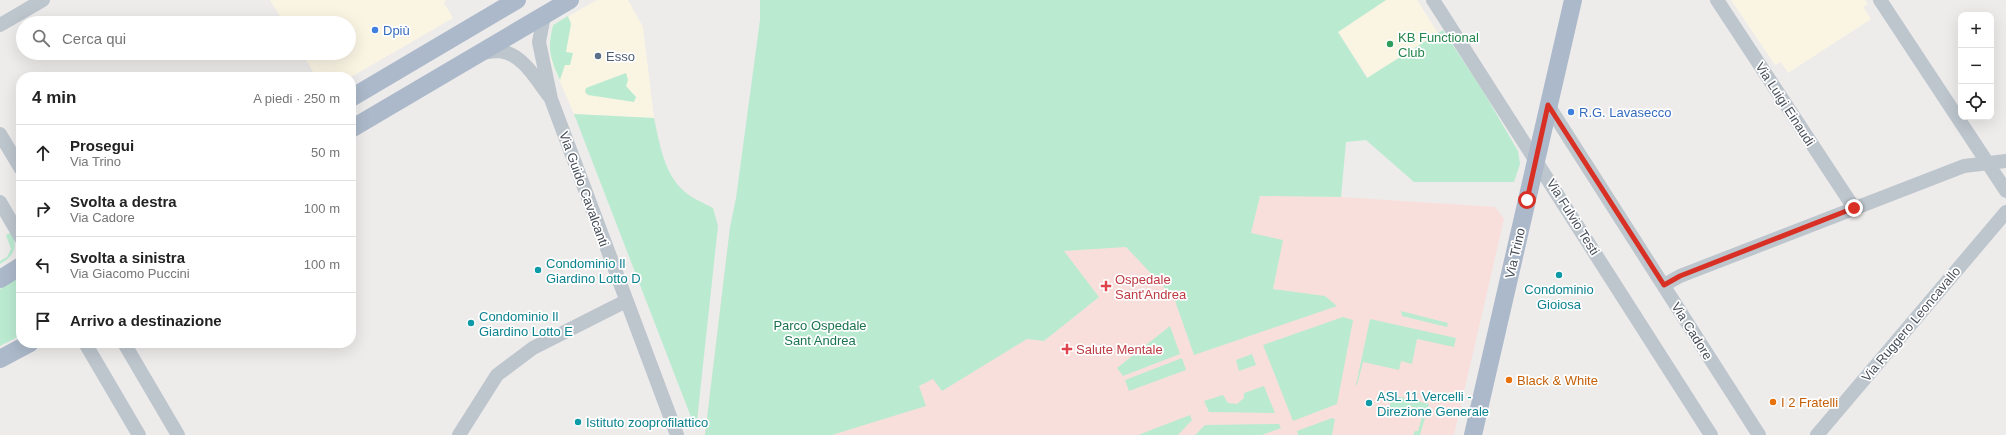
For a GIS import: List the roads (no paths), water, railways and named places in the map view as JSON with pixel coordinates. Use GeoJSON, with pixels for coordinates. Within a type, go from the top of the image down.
{"type":"FeatureCollection","features":[{"type":"Feature","properties":{"kind":"main road"},"geometry":{"type":"LineString","coordinates":[[356,95],[518,0]]}},
{"type":"Feature","properties":{"kind":"main road"},"geometry":{"type":"LineString","coordinates":[[356,126],[570,0]]}},
{"type":"Feature","properties":{"kind":"main road","name":"Via Trino"},"geometry":{"type":"LineString","coordinates":[[1474,435],[1572,0]]}},
{"type":"Feature","properties":{"kind":"main road"},"geometry":{"type":"LineString","coordinates":[[0,279],[16,269]]}},
{"type":"Feature","properties":{"kind":"main road"},"geometry":{"type":"LineString","coordinates":[[0,359],[21,348]]}},
{"type":"Feature","properties":{"kind":"street"},"geometry":{"type":"LineString","coordinates":[[0,25],[43,0]]}},
{"type":"Feature","properties":{"kind":"street","name":"Via Fulvio Testi"},"geometry":{"type":"LineString","coordinates":[[1433,0],[1711,435]]}},
{"type":"Feature","properties":{"kind":"street","name":"Via Luigi Einaudi"},"geometry":{"type":"LineString","coordinates":[[1717,0],[1854,208]]}},
{"type":"Feature","properties":{"kind":"street"},"geometry":{"type":"LineString","coordinates":[[1880,0],[2006,191]]}},
{"type":"Feature","properties":{"kind":"street","name":"Via Guido Cavalcanti"},"geometry":{"type":"LineString","coordinates":[[544,16],[539,42],[551,99],[677,435]]}},
{"type":"Feature","properties":{"kind":"street","name":"Via Guido Cavalcanti"},"geometry":{"type":"LineString","coordinates":[[480,53],[498,51],[519,59],[529,68],[551,99]]}},
{"type":"Feature","properties":{"kind":"street","name":"Via Cadore"},"geometry":{"type":"LineString","coordinates":[[1548,105],[1759,435]]}},
{"type":"Feature","properties":{"kind":"street"},"geometry":{"type":"LineString","coordinates":[[0,134],[16,161]]}},
{"type":"Feature","properties":{"kind":"street"},"geometry":{"type":"LineString","coordinates":[[1664,285],[1680,276],[1964,166],[1987,162],[2006,161]]}},
{"type":"Feature","properties":{"kind":"street"},"geometry":{"type":"LineString","coordinates":[[0,202],[16,229]]}},
{"type":"Feature","properties":{"kind":"street","name":"Via Ruggero Leoncavallo"},"geometry":{"type":"LineString","coordinates":[[1817,435],[2006,212]]}},
{"type":"Feature","properties":{"kind":"street"},"geometry":{"type":"LineString","coordinates":[[459,435],[497,375],[533,348],[626,301]]}},
{"type":"Feature","properties":{"kind":"street"},"geometry":{"type":"LineString","coordinates":[[88,348],[139,435]]}},
{"type":"Feature","properties":{"kind":"street"},"geometry":{"type":"LineString","coordinates":[[127,348],[178,435]]}},
{"type":"Feature","properties":{"kind":"place","name":"Dpiù"},"geometry":{"type":"Point","coordinates":[375,30]}},
{"type":"Feature","properties":{"kind":"place","name":"KB Functional Club"},"geometry":{"type":"Point","coordinates":[1390,44]}},
{"type":"Feature","properties":{"kind":"place","name":"Esso"},"geometry":{"type":"Point","coordinates":[598,56]}},
{"type":"Feature","properties":{"kind":"place","name":"R.G. Lavasecco"},"geometry":{"type":"Point","coordinates":[1571,112]}},
{"type":"Feature","properties":{"kind":"place","name":"Condominio Il Giardino Lotto D"},"geometry":{"type":"Point","coordinates":[538,270]}},
{"type":"Feature","properties":{"kind":"place","name":"Condominio Gioiosa"},"geometry":{"type":"Point","coordinates":[1559,275]}},
{"type":"Feature","properties":{"kind":"place","name":"Ospedale Sant'Andrea"},"geometry":{"type":"Point","coordinates":[1106,286]}},
{"type":"Feature","properties":{"kind":"place","name":"Condominio Il Giardino Lotto E"},"geometry":{"type":"Point","coordinates":[471,323]}},
{"type":"Feature","properties":{"kind":"place","name":"Salute Mentale"},"geometry":{"type":"Point","coordinates":[1067,349]}},
{"type":"Feature","properties":{"kind":"place","name":"Black & White"},"geometry":{"type":"Point","coordinates":[1509,380]}},
{"type":"Feature","properties":{"kind":"place","name":"I 2 Fratelli"},"geometry":{"type":"Point","coordinates":[1773,402]}},
{"type":"Feature","properties":{"kind":"place","name":"ASL 11 Vercelli - Direzione Generale"},"geometry":{"type":"Point","coordinates":[1369,403]}},
{"type":"Feature","properties":{"kind":"place","name":"Istituto zooprofilattico"},"geometry":{"type":"Point","coordinates":[578,422]}},
{"type":"Feature","properties":{"kind":"park label","name":"Parco Ospedale Sant Andrea"},"geometry":{"type":"Point","coordinates":[820,332]}}]}
